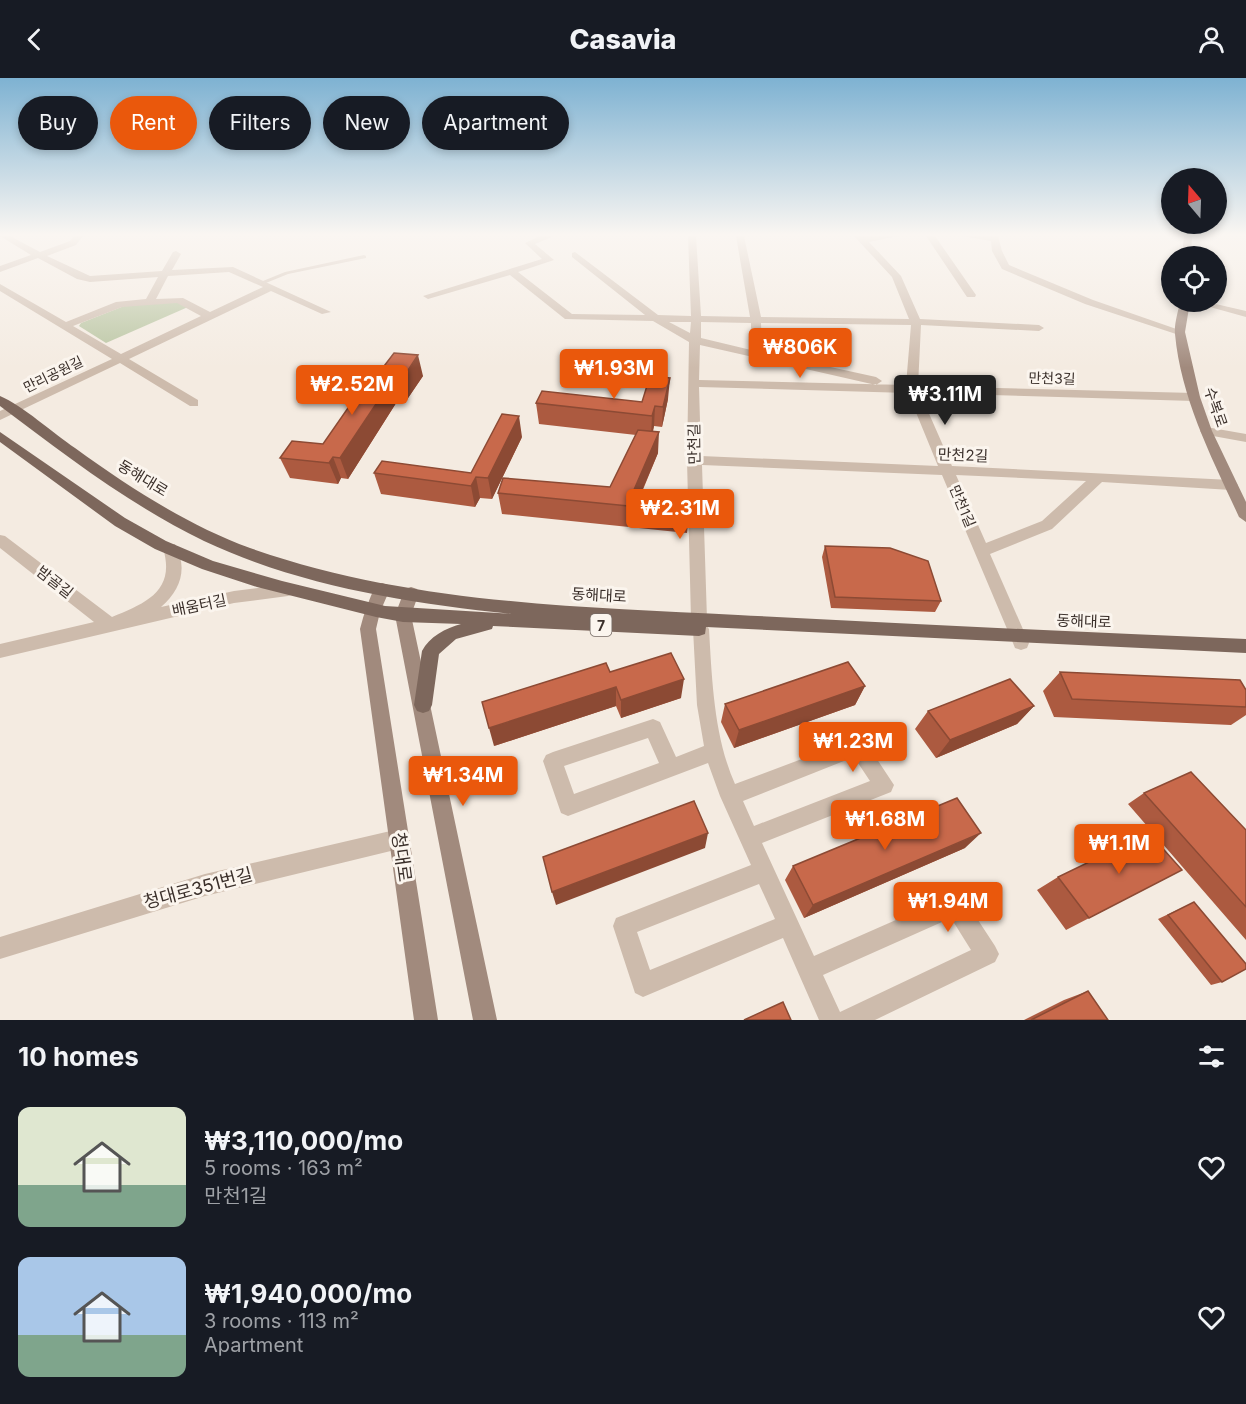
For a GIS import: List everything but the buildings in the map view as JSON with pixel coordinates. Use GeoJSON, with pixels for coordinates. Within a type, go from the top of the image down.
{"type":"FeatureCollection","features":[{"type":"Feature","properties":{"kind":"main road","name":"동해대로"},"geometry":{"type":"LineString","coordinates":[[0,400],[7,413],[118,486],[184,523],[243,551],[382,589],[533,610],[700,624]]}},
{"type":"Feature","properties":{"kind":"main road","name":"동해대로"},"geometry":{"type":"LineString","coordinates":[[0,436],[111,517],[141,535],[236,575],[372,612],[499,620],[700,624],[1246,653]]}},
{"type":"Feature","properties":{"kind":"main road"},"geometry":{"type":"LineString","coordinates":[[423,705],[431,651],[451,634],[499,620]]}},
{"type":"Feature","properties":{"kind":"main road","name":"동해대로"},"geometry":{"type":"LineString","coordinates":[[1019,640],[1246,646]]}},
{"type":"Feature","properties":{"kind":"street"},"geometry":{"type":"LineString","coordinates":[[149,302],[162,280]]}},
{"type":"Feature","properties":{"kind":"street"},"geometry":{"type":"LineString","coordinates":[[255,280],[326,312]]}},
{"type":"Feature","properties":{"kind":"street"},"geometry":{"type":"LineString","coordinates":[[428,296],[481,280]]}},
{"type":"Feature","properties":{"kind":"street"},"geometry":{"type":"LineString","coordinates":[[522,280],[569,317],[916,322],[1039,328]]}},
{"type":"Feature","properties":{"kind":"street"},"geometry":{"type":"LineString","coordinates":[[607,280],[655,318],[694,340],[912,389]]}},
{"type":"Feature","properties":{"kind":"street","name":"만천길"},"geometry":{"type":"LineString","coordinates":[[694,280],[696,319],[693,383],[694,459],[700,624],[704,696],[713,752],[730,796],[831,1020]]}},
{"type":"Feature","properties":{"kind":"street"},"geometry":{"type":"LineString","coordinates":[[748,280],[756,320],[756,354]]}},
{"type":"Feature","properties":{"kind":"street","name":"만천1길"},"geometry":{"type":"LineString","coordinates":[[898,280],[916,322],[912,389],[1019,640]]}},
{"type":"Feature","properties":{"kind":"street"},"geometry":{"type":"LineString","coordinates":[[961,280],[971,295]]}},
{"type":"Feature","properties":{"kind":"street"},"geometry":{"type":"LineString","coordinates":[[1035,280],[1089,302],[1180,332]]}},
{"type":"Feature","properties":{"kind":"street","name":"만리공원길"},"geometry":{"type":"LineString","coordinates":[[7,413],[209,316],[266,285]]}},
{"type":"Feature","properties":{"kind":"street","name":"만리공원길"},"geometry":{"type":"LineString","coordinates":[[0,287],[120,359]]}},
{"type":"Feature","properties":{"kind":"street"},"geometry":{"type":"LineString","coordinates":[[64,326],[120,304],[149,302],[179,300],[209,316]]}},
{"type":"Feature","properties":{"kind":"street"},"geometry":{"type":"LineString","coordinates":[[1227,309],[1246,314]]}},
{"type":"Feature","properties":{"kind":"street","name":"수복로"},"geometry":{"type":"LineString","coordinates":[[1183,312],[1180,332],[1194,397],[1206,431],[1246,517]]}},
{"type":"Feature","properties":{"kind":"street"},"geometry":{"type":"LineString","coordinates":[[120,359],[194,403]]}},
{"type":"Feature","properties":{"kind":"street","name":"만천3길"},"geometry":{"type":"LineString","coordinates":[[693,383],[1194,397]]}},
{"type":"Feature","properties":{"kind":"street"},"geometry":{"type":"LineString","coordinates":[[1206,431],[1246,438]]}},
{"type":"Feature","properties":{"kind":"street","name":"만천2길"},"geometry":{"type":"LineString","coordinates":[[694,459],[1231,485]]}},
{"type":"Feature","properties":{"kind":"street"},"geometry":{"type":"LineString","coordinates":[[982,551],[1047,525],[1099,477]]}},
{"type":"Feature","properties":{"kind":"street","name":"밤골길"},"geometry":{"type":"LineString","coordinates":[[0,540],[110,625]]}},
{"type":"Feature","properties":{"kind":"street","name":"배움터길"},"geometry":{"type":"LineString","coordinates":[[110,625],[148,608],[163,594],[172,581],[175,568],[170,548]]}},
{"type":"Feature","properties":{"kind":"street","name":"청대로"},"geometry":{"type":"LineString","coordinates":[[382,589],[372,612],[368,629],[426,1020]]}},
{"type":"Feature","properties":{"kind":"street","name":"배움터길"},"geometry":{"type":"LineString","coordinates":[[0,651],[234,597],[288,590]]}},
{"type":"Feature","properties":{"kind":"street"},"geometry":{"type":"LineString","coordinates":[[411,593],[403,615],[485,1020]]}},
{"type":"Feature","properties":{"kind":"street"},"geometry":{"type":"LineString","coordinates":[[671,767],[653,728],[553,760],[567,806],[713,752]]}},
{"type":"Feature","properties":{"kind":"street"},"geometry":{"type":"LineString","coordinates":[[730,796],[858,747],[884,785],[749,838]]}},
{"type":"Feature","properties":{"kind":"street","name":"청대로351번길"},"geometry":{"type":"LineString","coordinates":[[0,948],[205,885],[399,839]]}},
{"type":"Feature","properties":{"kind":"street"},"geometry":{"type":"LineString","coordinates":[[764,871],[624,926],[643,985],[788,925]]}},
{"type":"Feature","properties":{"kind":"street"},"geometry":{"type":"LineString","coordinates":[[808,970],[955,905],[987,954],[849,1020]]}},
{"type":"Feature","properties":{"kind":"lane"},"geometry":{"type":"LineString","coordinates":[[266,285],[274,280]]}},
{"type":"Feature","properties":{"kind":"green space"},"geometry":{"type":"Polygon","coordinates":[[[177,302],[188,307],[106,343],[79,326],[81,323],[124,306],[177,302]]]}}]}
